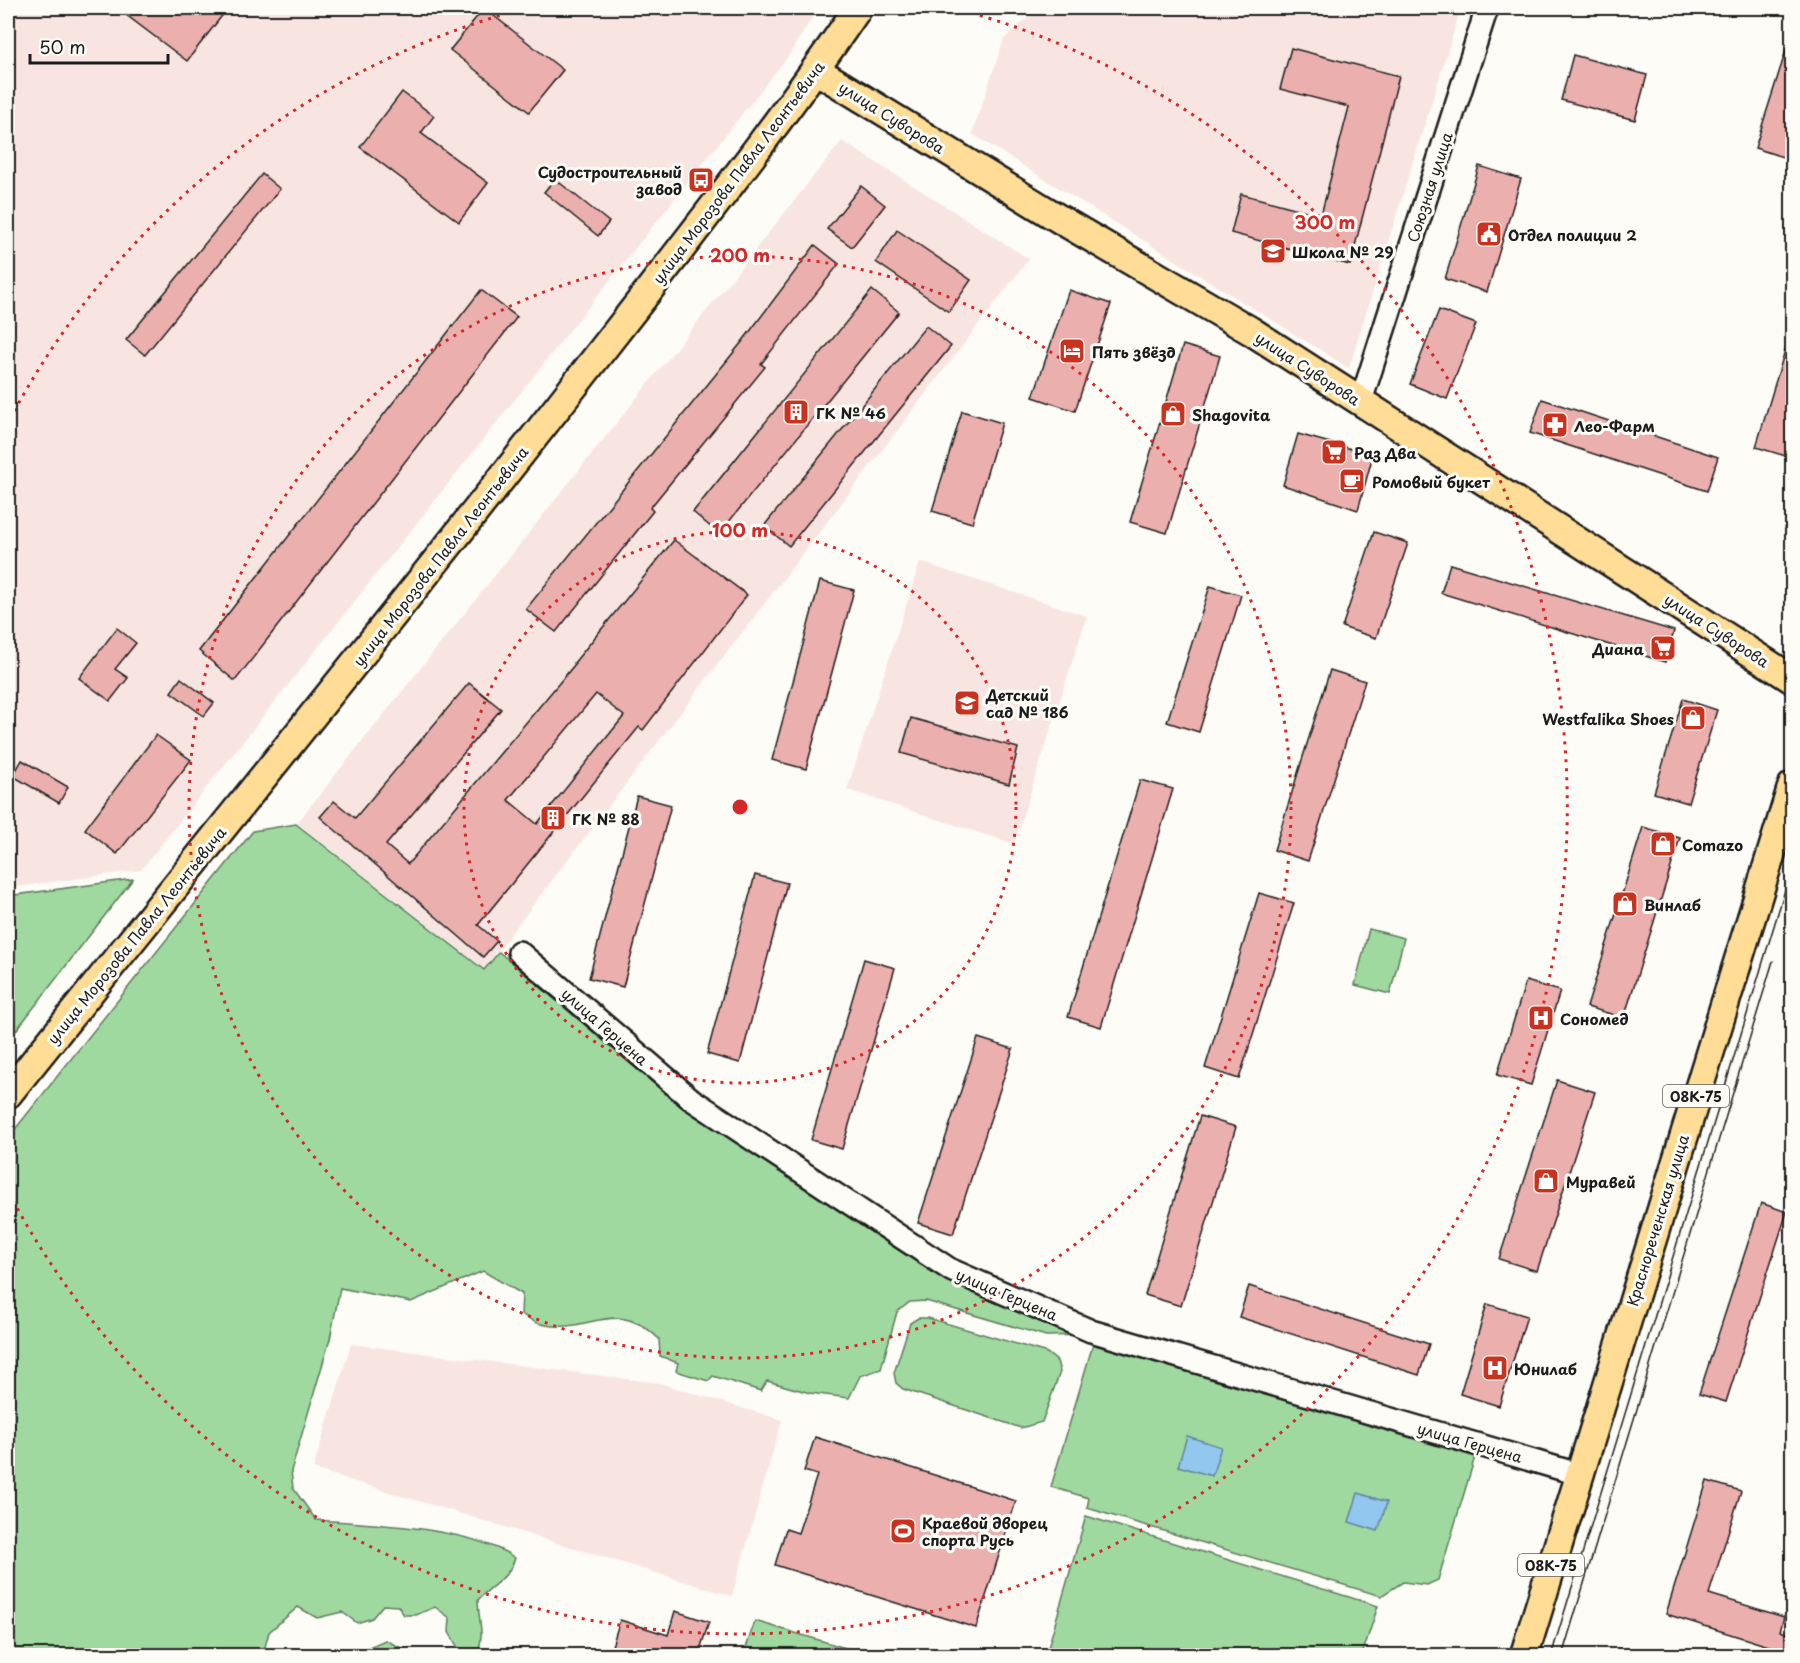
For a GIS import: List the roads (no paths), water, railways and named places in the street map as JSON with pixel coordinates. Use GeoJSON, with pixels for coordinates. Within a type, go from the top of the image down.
{"type":"FeatureCollection","features":[{"type":"Feature","properties":{"kind":"main road","name":"улица Морозова Павла Леонтьевича"},"geometry":{"type":"LineString","coordinates":[[8,1094],[404,605],[685,244],[816,70],[858,8]]}},
{"type":"Feature","properties":{"kind":"main road","name":"улица Суворова"},"geometry":{"type":"LineString","coordinates":[[816,70],[1061,220],[1251,331],[1792,679]]}},
{"type":"Feature","properties":{"kind":"main road","name":"Краснореченская улица"},"geometry":{"type":"LineString","coordinates":[[1524,1656],[1578,1474],[1792,786]]}},
{"type":"Feature","properties":{"kind":"street","name":"Союзная улица"},"geometry":{"type":"LineString","coordinates":[[1361,401],[1487,8]]}},
{"type":"Feature","properties":{"kind":"street","name":"улица Герцена"},"geometry":{"type":"LineString","coordinates":[[519,952],[692,1099],[951,1270],[1091,1331],[1578,1474]]}},
{"type":"Feature","properties":{"kind":"water"},"geometry":{"type":"Polygon","coordinates":[[[1187,1436],[1221,1447],[1212,1476],[1178,1466],[1187,1436]]]}},
{"type":"Feature","properties":{"kind":"water"},"geometry":{"type":"Polygon","coordinates":[[[1358,1493],[1387,1502],[1378,1531],[1349,1522],[1358,1493]]]}},
{"type":"Feature","properties":{"kind":"tram line"},"geometry":{"type":"LineString","coordinates":[[1551,1656],[1792,867]]}},
{"type":"Feature","properties":{"kind":"tram line"},"geometry":{"type":"LineString","coordinates":[[1562,1656],[1773,961]]}},
{"type":"Feature","properties":{"kind":"place","name":"Судостроительный завод"},"geometry":{"type":"Point","coordinates":[701,180]}},
{"type":"Feature","properties":{"kind":"place","name":"Отдел полиции 2"},"geometry":{"type":"Point","coordinates":[1489,234]}},
{"type":"Feature","properties":{"kind":"place","name":"Школа № 29"},"geometry":{"type":"Point","coordinates":[1273,251]}},
{"type":"Feature","properties":{"kind":"place","name":"Пять звёзд"},"geometry":{"type":"Point","coordinates":[1072,351]}},
{"type":"Feature","properties":{"kind":"place","name":"ГК № 46"},"geometry":{"type":"Point","coordinates":[796,412]}},
{"type":"Feature","properties":{"kind":"place","name":"Shagovita"},"geometry":{"type":"Point","coordinates":[1173,414]}},
{"type":"Feature","properties":{"kind":"place","name":"Лео-Фарм"},"geometry":{"type":"Point","coordinates":[1555,425]}},
{"type":"Feature","properties":{"kind":"place","name":"Раз Два"},"geometry":{"type":"Point","coordinates":[1334,452]}},
{"type":"Feature","properties":{"kind":"place","name":"Ромовый букет"},"geometry":{"type":"Point","coordinates":[1352,481]}},
{"type":"Feature","properties":{"kind":"place","name":"Диана"},"geometry":{"type":"Point","coordinates":[1663,648]}},
{"type":"Feature","properties":{"kind":"place","name":"Детский сад № 186"},"geometry":{"type":"Point","coordinates":[967,703]}},
{"type":"Feature","properties":{"kind":"place","name":"Westfalika Shoes"},"geometry":{"type":"Point","coordinates":[1693,718]}},
{"type":"Feature","properties":{"kind":"place","name":"ГК № 88"},"geometry":{"type":"Point","coordinates":[553,818]}},
{"type":"Feature","properties":{"kind":"place","name":"Comazo"},"geometry":{"type":"Point","coordinates":[1663,844]}},
{"type":"Feature","properties":{"kind":"place","name":"Винлаб"},"geometry":{"type":"Point","coordinates":[1625,904]}},
{"type":"Feature","properties":{"kind":"place","name":"Сономед"},"geometry":{"type":"Point","coordinates":[1541,1018]}},
{"type":"Feature","properties":{"kind":"place","name":"Муравей"},"geometry":{"type":"Point","coordinates":[1546,1181]}},
{"type":"Feature","properties":{"kind":"place","name":"Юнилаб"},"geometry":{"type":"Point","coordinates":[1495,1368]}},
{"type":"Feature","properties":{"kind":"place","name":"Краевой дворец спорта Русь"},"geometry":{"type":"Point","coordinates":[903,1531]}}]}
